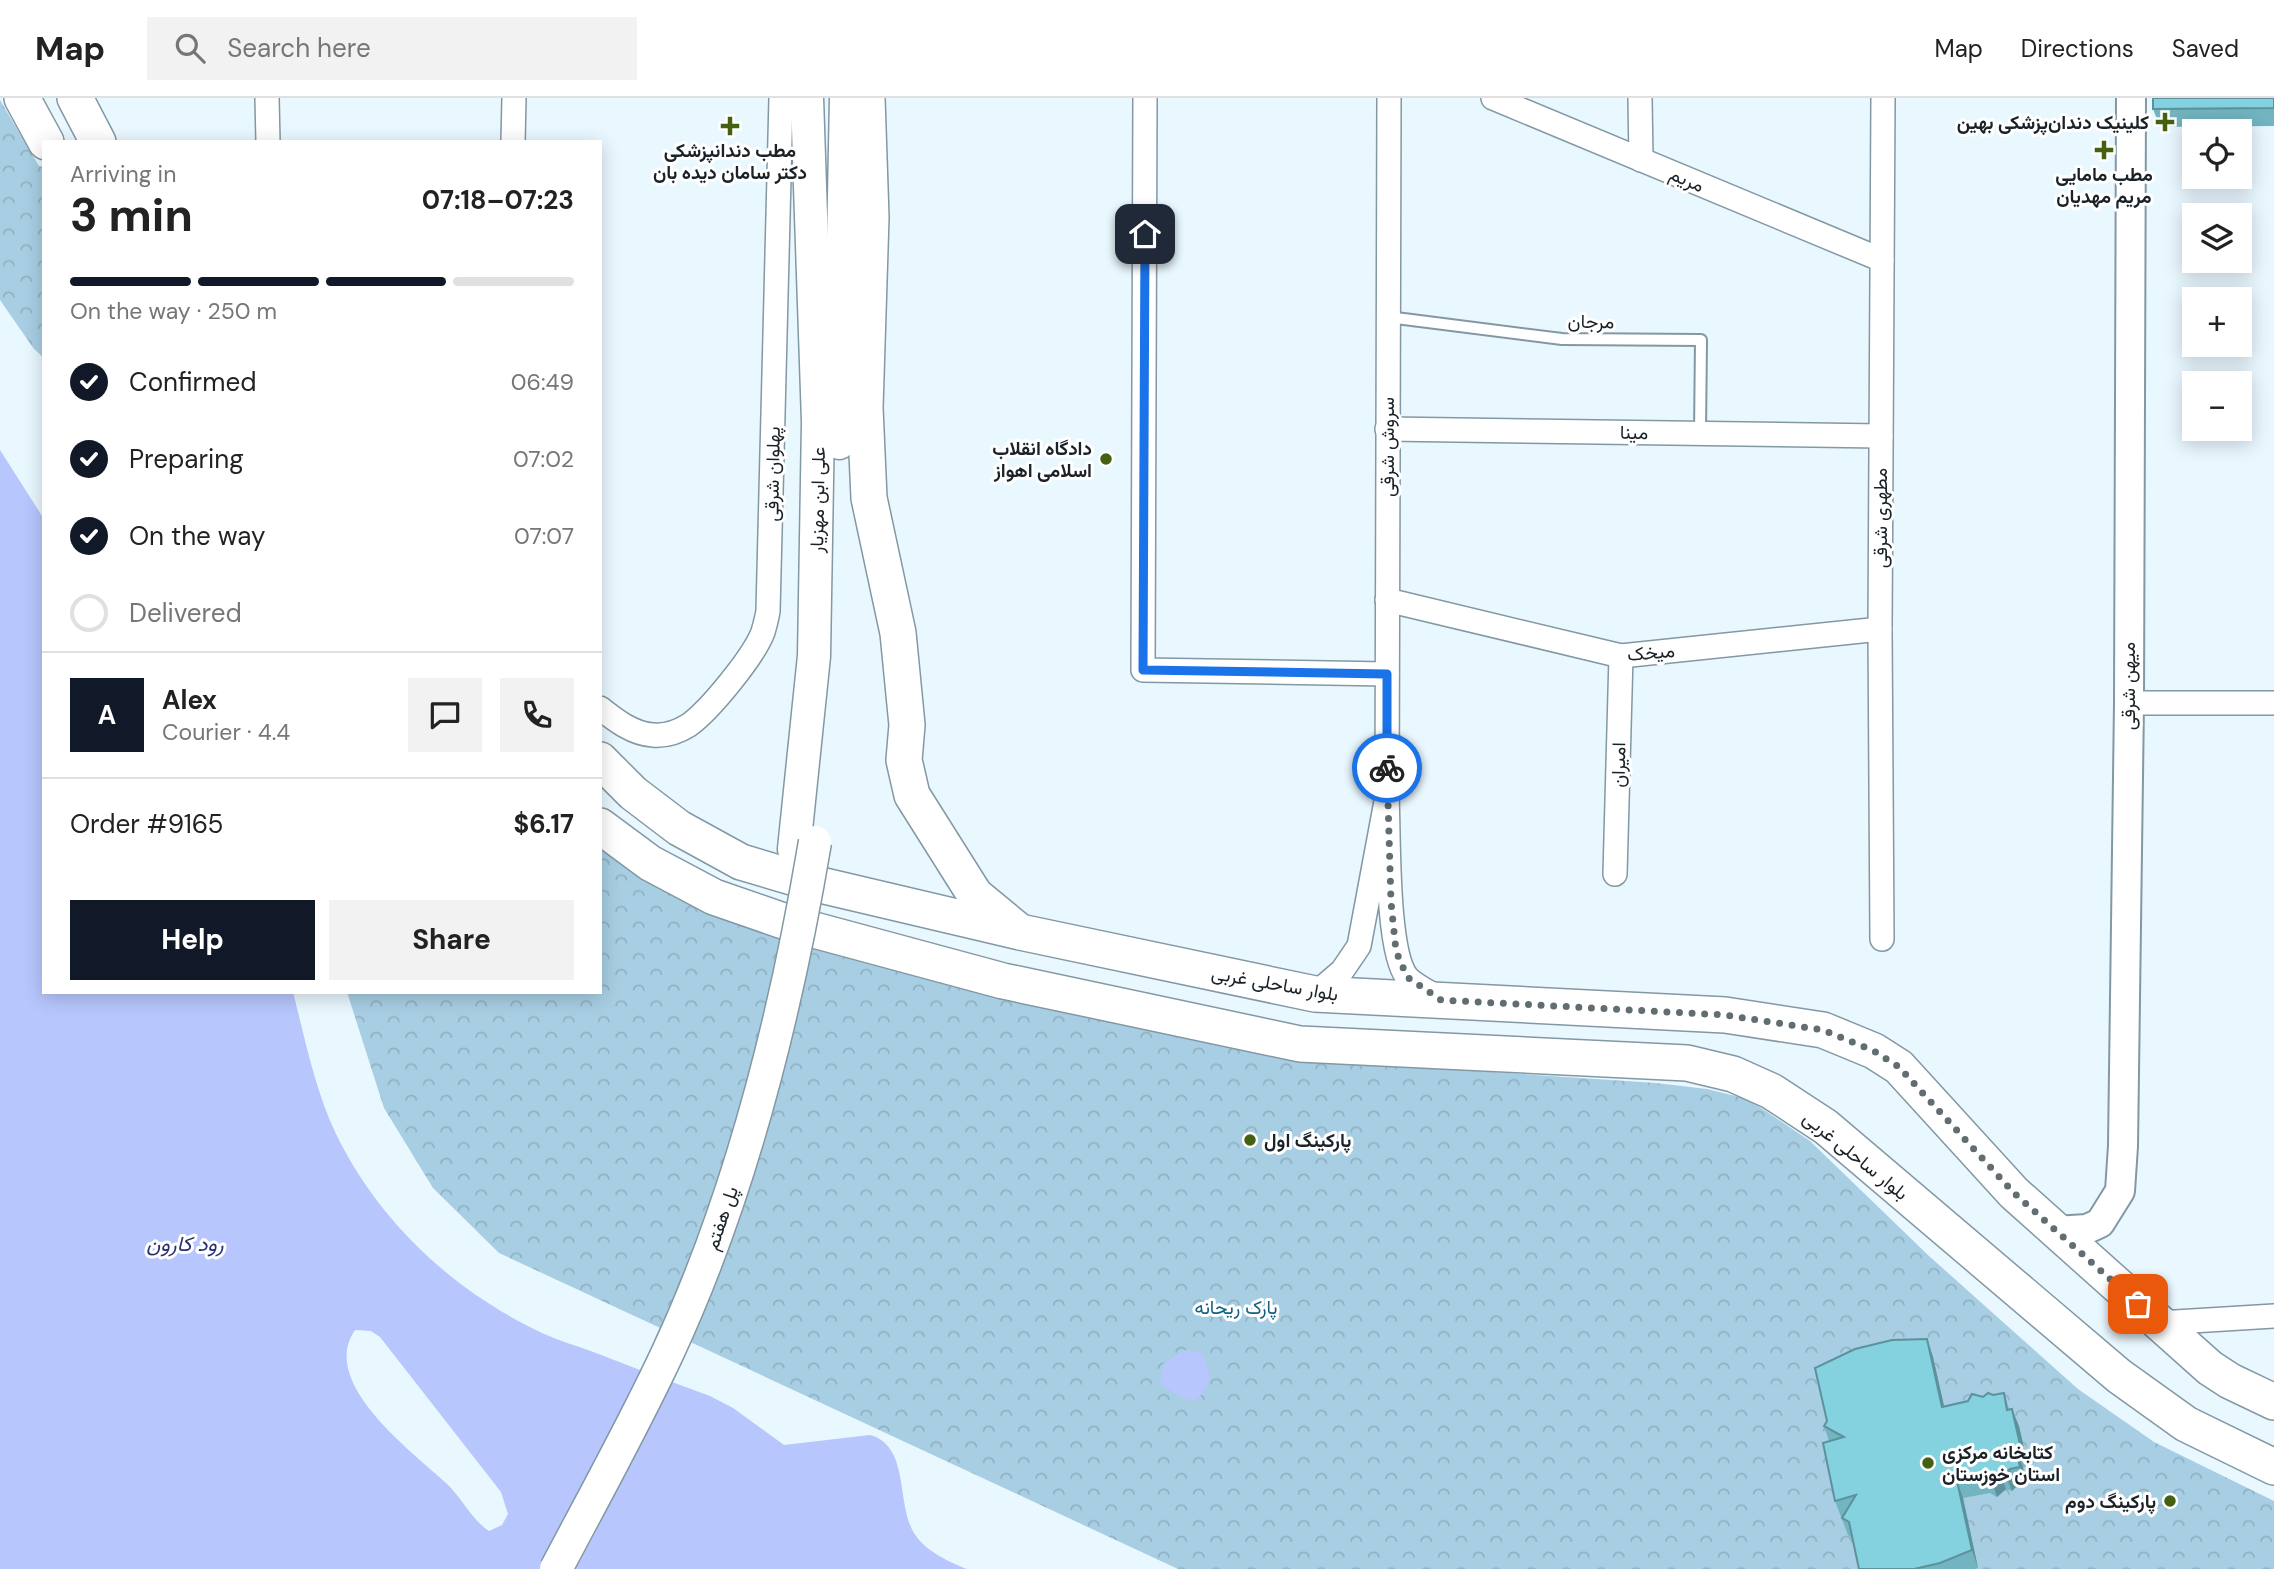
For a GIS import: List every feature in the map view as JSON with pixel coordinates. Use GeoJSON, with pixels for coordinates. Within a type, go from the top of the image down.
{"type":"FeatureCollection","features":[{"type":"Feature","properties":{"kind":"main road"},"geometry":{"type":"LineString","coordinates":[[23,98],[45,140]]}},
{"type":"Feature","properties":{"kind":"main road"},"geometry":{"type":"LineString","coordinates":[[75,98],[97,140]]}},
{"type":"Feature","properties":{"kind":"main road","name":"علی ابن مهزیار"},"geometry":{"type":"LineString","coordinates":[[805,846],[815,643],[818,422],[807,98]]}},
{"type":"Feature","properties":{"kind":"main road"},"geometry":{"type":"LineString","coordinates":[[805,846],[836,635],[846,98]]}},
{"type":"Feature","properties":{"kind":"main road"},"geometry":{"type":"LineString","coordinates":[[867,98],[871,217],[865,408],[869,498],[898,633],[907,725],[904,761],[912,795],[975,895],[1020,932]]}},
{"type":"Feature","properties":{"kind":"main road","name":"بلوار ساحلی غربی"},"geometry":{"type":"LineString","coordinates":[[602,762],[633,793],[679,828],[741,862],[811,883],[1020,932],[1315,994],[1725,1015],[1823,1030],[1874,1051],[1899,1067],[2014,1193],[2159,1323],[2210,1368],[2274,1402]]}},
{"type":"Feature","properties":{"kind":"main road","name":"بلوار ساحلی غربی"},"geometry":{"type":"LineString","coordinates":[[602,827],[650,863],[714,897],[792,924],[1015,983],[1300,1044],[1687,1063],[1733,1073],[1770,1091],[1826,1127],[2130,1384],[2186,1424],[2274,1467]]}},
{"type":"Feature","properties":{"kind":"main road","name":"پل هفتم"},"geometry":{"type":"LineString","coordinates":[[534,1569],[650,1343],[685,1261],[717,1169],[805,846]]}},
{"type":"Feature","properties":{"kind":"main road","name":"پل هفتم"},"geometry":{"type":"LineString","coordinates":[[556,1569],[668,1351],[703,1268],[736,1175],[799,939],[805,846]]}},
{"type":"Feature","properties":{"kind":"street"},"geometry":{"type":"LineString","coordinates":[[88,98],[98,140]]}},
{"type":"Feature","properties":{"kind":"street"},"geometry":{"type":"LineString","coordinates":[[267,98],[268,140]]}},
{"type":"Feature","properties":{"kind":"street"},"geometry":{"type":"LineString","coordinates":[[513,140],[514,98]]}},
{"type":"Feature","properties":{"kind":"street","name":"پهلوان شرقی"},"geometry":{"type":"LineString","coordinates":[[602,709],[622,724],[644,734],[662,735],[680,730],[707,707],[751,654],[763,632],[768,611],[781,98]]}},
{"type":"Feature","properties":{"kind":"street"},"geometry":{"type":"LineString","coordinates":[[1145,98],[1143,670],[1387,674]]}},
{"type":"Feature","properties":{"kind":"street","name":"سروش شرقی"},"geometry":{"type":"LineString","coordinates":[[1387,796],[1389,98]]}},
{"type":"Feature","properties":{"kind":"street","name":"مریم"},"geometry":{"type":"LineString","coordinates":[[1493,98],[1882,260]]}},
{"type":"Feature","properties":{"kind":"street"},"geometry":{"type":"LineString","coordinates":[[1640,98],[1642,160]]}},
{"type":"Feature","properties":{"kind":"street","name":"مطهری شرقی"},"geometry":{"type":"LineString","coordinates":[[1882,939],[1880,629],[1883,98]]}},
{"type":"Feature","properties":{"kind":"street","name":"میهن شرقی"},"geometry":{"type":"LineString","coordinates":[[2055,1230],[2087,1229],[2100,1223],[2120,1191],[2123,1146],[2129,703],[2131,98]]}},
{"type":"Feature","properties":{"kind":"street","name":"مینا"},"geometry":{"type":"LineString","coordinates":[[1387,429],[1881,436]]}},
{"type":"Feature","properties":{"kind":"street","name":"میخک"},"geometry":{"type":"LineString","coordinates":[[1387,600],[1620,656],[1880,629]]}},
{"type":"Feature","properties":{"kind":"street","name":"امیران"},"geometry":{"type":"LineString","coordinates":[[1615,874],[1620,656]]}},
{"type":"Feature","properties":{"kind":"street"},"geometry":{"type":"LineString","coordinates":[[2129,703],[2274,703]]}},
{"type":"Feature","properties":{"kind":"street"},"geometry":{"type":"LineString","coordinates":[[1315,994],[1342,971],[1359,946],[1387,796]]}},
{"type":"Feature","properties":{"kind":"street"},"geometry":{"type":"LineString","coordinates":[[1387,796],[1391,902],[1396,951],[1407,977],[1441,1000]]}},
{"type":"Feature","properties":{"kind":"street"},"geometry":{"type":"LineString","coordinates":[[2159,1323],[2274,1316]]}},
{"type":"Feature","properties":{"kind":"street"},"geometry":{"type":"LineString","coordinates":[[2210,1368],[2274,1382]]}},
{"type":"Feature","properties":{"kind":"lane","name":"مرجان"},"geometry":{"type":"LineString","coordinates":[[1388,317],[1562,339],[1701,340],[1700,433]]}},
{"type":"Feature","properties":{"kind":"green space"},"geometry":{"type":"Polygon","coordinates":[[[0,100],[39,166],[42,167],[42,356],[0,300],[0,100]]]}},
{"type":"Feature","properties":{"kind":"green space","name":"پارک ریحانه"},"geometry":{"type":"Polygon","coordinates":[[[602,829],[706,894],[1340,1062],[1656,1083],[1707,1089],[1748,1099],[1810,1141],[1929,1256],[2078,1389],[2154,1442],[2274,1501],[2274,1569],[1178,1569],[499,1253],[433,1188],[384,1108],[348,994],[602,994],[602,829]]]}},
{"type":"Feature","properties":{"kind":"water","name":"رود کارون"},"geometry":{"type":"Polygon","coordinates":[[[0,450],[42,516],[42,994],[294,994],[311,1064],[336,1134],[374,1196],[397,1225],[449,1275],[478,1297],[542,1333],[710,1396],[733,1408],[784,1445],[870,1435],[883,1441],[897,1463],[905,1507],[914,1533],[931,1550],[967,1569],[0,1569],[0,450]],[[355,1330],[347,1351],[349,1372],[359,1394],[374,1415],[446,1483],[483,1526],[489,1531],[502,1525],[508,1514],[501,1492],[380,1337],[371,1331],[355,1330]]]}},
{"type":"Feature","properties":{"kind":"water"},"geometry":{"type":"Polygon","coordinates":[[[1185,1350],[1202,1353],[1208,1367],[1208,1384],[1195,1401],[1160,1384],[1163,1364],[1185,1350]]]}},
{"type":"Feature","properties":{"kind":"building"},"geometry":{"type":"Polygon","coordinates":[[[2153,98],[2274,98],[2274,108],[2153,109],[2153,98]]]}},
{"type":"Feature","properties":{"kind":"building","name":"کتابخانه مرکزی استان خوزستان"},"geometry":{"type":"Polygon","coordinates":[[[1927,1339],[1942,1407],[1968,1401],[1972,1394],[1983,1397],[1988,1393],[2004,1393],[2007,1410],[2012,1409],[2021,1449],[2016,1450],[2020,1467],[2010,1469],[2005,1474],[1999,1471],[1991,1479],[1984,1475],[1957,1481],[1972,1550],[1940,1563],[1914,1569],[1859,1569],[1849,1522],[1842,1518],[1856,1495],[1835,1501],[1823,1443],[1844,1437],[1824,1426],[1827,1421],[1815,1368],[1855,1349],[1892,1340],[1927,1339]]]}},
{"type":"Feature","properties":{"kind":"way so far"},"geometry":{"type":"LineString","coordinates":[[1387,768],[1391,902],[1396,951],[1407,977],[1441,1000],[1725,1015],[1823,1030],[1874,1051],[1899,1067],[2014,1193],[2138,1304]]}},
{"type":"Feature","properties":{"kind":"place","name":"کلینیک دندان‌پزشکی بهین"},"geometry":{"type":"Point","coordinates":[2165,122]}},
{"type":"Feature","properties":{"kind":"place","name":"مطب دندانپزشکی دکتر سامان دیده بان"},"geometry":{"type":"Point","coordinates":[730,126]}},
{"type":"Feature","properties":{"kind":"place","name":"مطب مامایی مریم مهدیان"},"geometry":{"type":"Point","coordinates":[2104,150]}},
{"type":"Feature","properties":{"kind":"place","name":"دادگاه انقلاب اسلامی اهواز"},"geometry":{"type":"Point","coordinates":[1106,459]}},
{"type":"Feature","properties":{"kind":"place","name":"پارکینگ اول"},"geometry":{"type":"Point","coordinates":[1250,1140]}},
{"type":"Feature","properties":{"kind":"place","name":"کتابخانه مرکزی استان خوزستان"},"geometry":{"type":"Point","coordinates":[1928,1463]}},
{"type":"Feature","properties":{"kind":"place","name":"پارکینگ دوم"},"geometry":{"type":"Point","coordinates":[2170,1501]}},
{"type":"Feature","properties":{"kind":"route"},"geometry":{"type":"LineString","coordinates":[[1145,234],[1143,670],[1387,674],[1387,768]]}}]}
